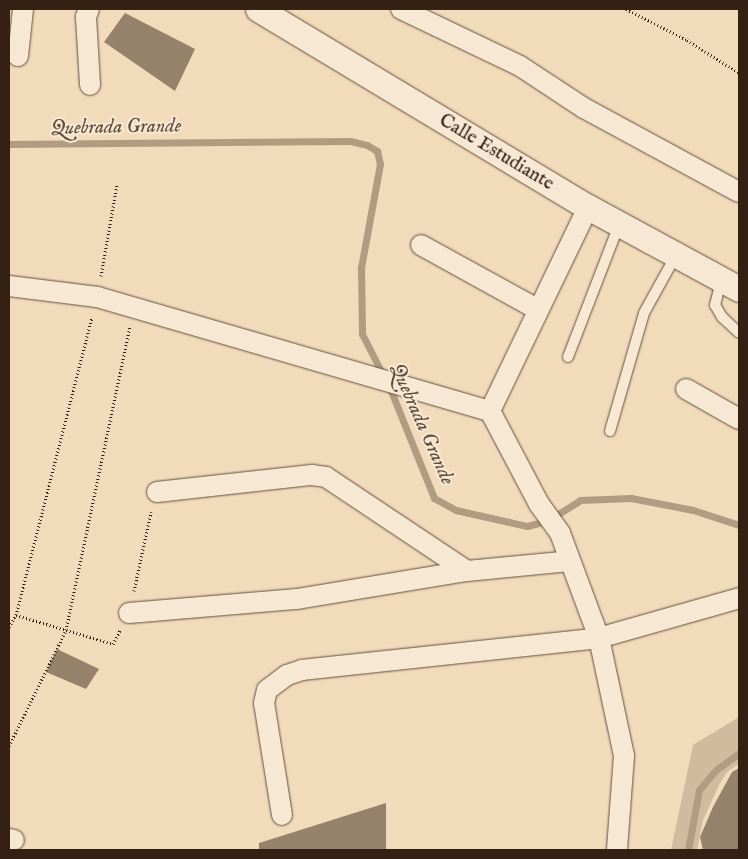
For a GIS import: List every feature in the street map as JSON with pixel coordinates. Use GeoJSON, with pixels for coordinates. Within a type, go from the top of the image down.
{"type":"FeatureCollection","features":[{"type":"Feature","properties":{"kind":"street"},"geometry":{"type":"LineString","coordinates":[[18,56],[23,9]]}},
{"type":"Feature","properties":{"kind":"street"},"geometry":{"type":"LineString","coordinates":[[89,9],[86,17],[90,85]]}},
{"type":"Feature","properties":{"kind":"street","name":"Calle Estudiante"},"geometry":{"type":"LineString","coordinates":[[258,9],[588,207],[730,285]]}},
{"type":"Feature","properties":{"kind":"street"},"geometry":{"type":"LineString","coordinates":[[402,9],[520,66],[584,108],[739,192]]}},
{"type":"Feature","properties":{"kind":"street"},"geometry":{"type":"LineString","coordinates":[[490,410],[537,309],[588,207]]}},
{"type":"Feature","properties":{"kind":"street"},"geometry":{"type":"LineString","coordinates":[[421,245],[537,309]]}},
{"type":"Feature","properties":{"kind":"street"},"geometry":{"type":"LineString","coordinates":[[9,286],[97,297],[413,386],[490,410],[539,504],[560,533],[599,638],[624,756],[617,850]]}},
{"type":"Feature","properties":{"kind":"street"},"geometry":{"type":"LineString","coordinates":[[686,389],[739,419]]}},
{"type":"Feature","properties":{"kind":"street"},"geometry":{"type":"LineString","coordinates":[[158,492],[312,475],[326,477],[467,571]]}},
{"type":"Feature","properties":{"kind":"street"},"geometry":{"type":"LineString","coordinates":[[129,613],[297,599],[467,571],[570,560]]}},
{"type":"Feature","properties":{"kind":"street"},"geometry":{"type":"LineString","coordinates":[[282,815],[264,703],[267,690],[276,681],[302,670],[599,638],[739,598]]}},
{"type":"Feature","properties":{"kind":"lane"},"geometry":{"type":"LineString","coordinates":[[568,357],[619,224]]}},
{"type":"Feature","properties":{"kind":"lane"},"geometry":{"type":"LineString","coordinates":[[610,431],[644,313],[676,255]]}},
{"type":"Feature","properties":{"kind":"lane"},"geometry":{"type":"LineString","coordinates":[[730,285],[715,305],[722,317],[739,332]]}},
{"type":"Feature","properties":{"kind":"path"},"geometry":{"type":"LineString","coordinates":[[626,9],[687,40],[739,73]]}},
{"type":"Feature","properties":{"kind":"path"},"geometry":{"type":"LineString","coordinates":[[9,627],[16,615],[97,297],[117,184]]}},
{"type":"Feature","properties":{"kind":"path"},"geometry":{"type":"LineString","coordinates":[[9,746],[66,630],[134,308]]}},
{"type":"Feature","properties":{"kind":"path"},"geometry":{"type":"LineString","coordinates":[[16,615],[113,644],[129,613],[158,492]]}},
{"type":"Feature","properties":{"kind":"shaded area"},"geometry":{"type":"Polygon","coordinates":[[[739,717],[739,764],[727,772],[719,785],[703,820],[697,850],[671,850],[693,745],[739,717]]]}},
{"type":"Feature","properties":{"kind":"building"},"geometry":{"type":"Polygon","coordinates":[[[125,13],[195,49],[175,91],[104,42],[125,13]]]}},
{"type":"Feature","properties":{"kind":"building"},"geometry":{"type":"Polygon","coordinates":[[[57,649],[99,669],[86,689],[46,672],[57,649]]]}},
{"type":"Feature","properties":{"kind":"building"},"geometry":{"type":"Polygon","coordinates":[[[739,768],[739,850],[703,850],[700,837],[713,807],[732,772],[739,768]]]}},
{"type":"Feature","properties":{"kind":"building"},"geometry":{"type":"Polygon","coordinates":[[[386,803],[386,850],[259,850],[259,843],[386,803]]]}},
{"type":"Feature","properties":{"kind":"waterway","name":"Quebrada Grande"},"geometry":{"type":"LineString","coordinates":[[9,144],[350,141],[367,145],[377,151],[380,164],[361,268],[362,334],[384,377]]}},
{"type":"Feature","properties":{"kind":"waterway","name":"Quebrada Grande"},"geometry":{"type":"LineString","coordinates":[[389,386],[434,498],[456,510],[527,526],[547,521],[580,500],[631,498],[693,510],[739,525]]}},
{"type":"Feature","properties":{"kind":"waterway","name":"Quebrada Grande"},"geometry":{"type":"LineString","coordinates":[[688,850],[699,790],[716,770],[739,753]]}}]}
